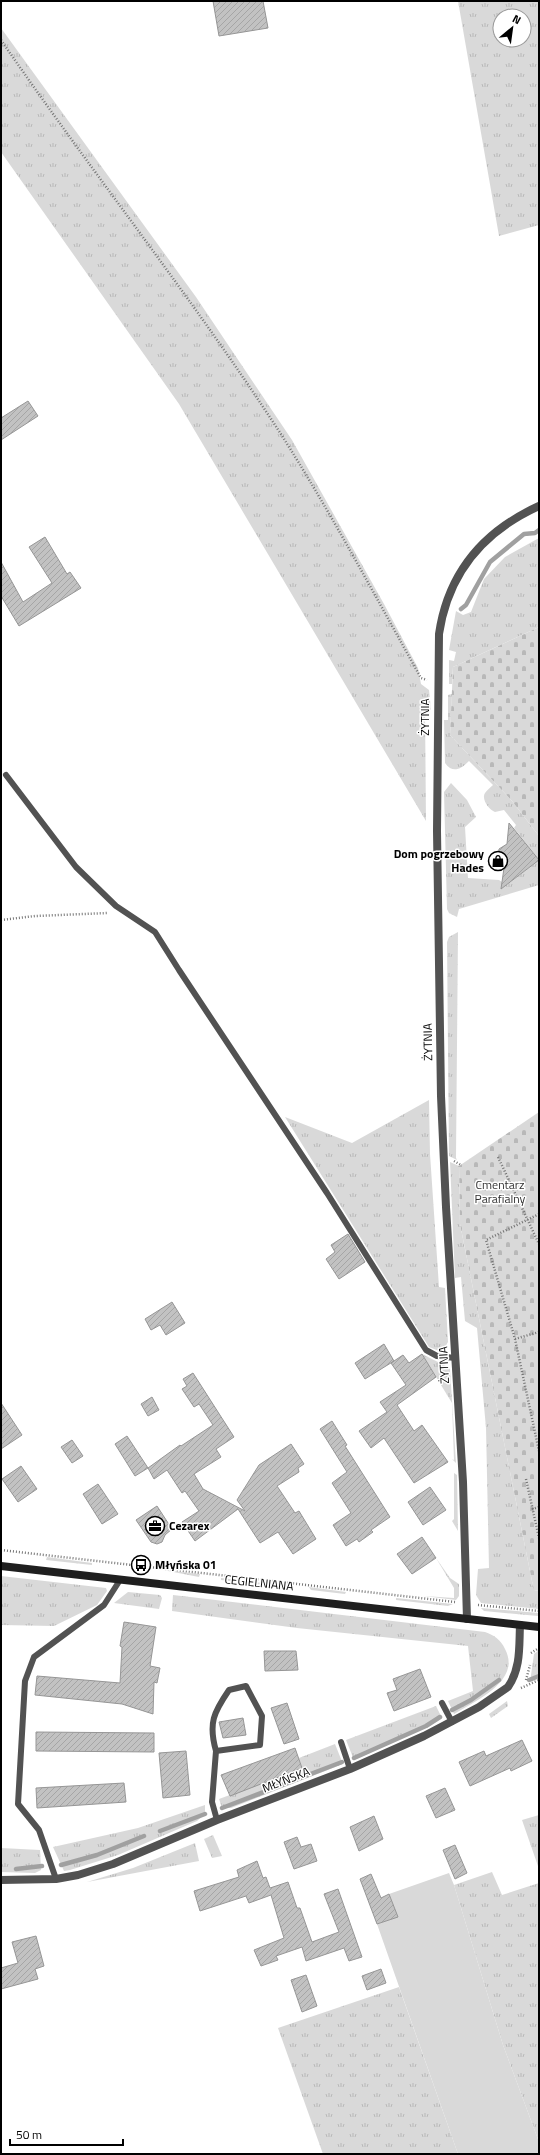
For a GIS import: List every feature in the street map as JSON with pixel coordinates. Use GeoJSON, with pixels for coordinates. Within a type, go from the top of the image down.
{"type":"FeatureCollection","features":[{"type":"Feature","properties":{"kind":"street","name":"ŻYTNIA"},"geometry":{"type":"LineString","coordinates":[[467,1619],[441,1096],[437,683],[442,618],[446,602],[459,573],[478,548],[492,534],[510,521],[539,506]]}},
{"type":"Feature","properties":{"kind":"street","name":"CEGIELNIANA"},"geometry":{"type":"LineString","coordinates":[[1,1566],[539,1628]]}},
{"type":"Feature","properties":{"kind":"street","name":"MŁYŃSKA"},"geometry":{"type":"LineString","coordinates":[[1,1880],[56,1879],[78,1875],[113,1864],[217,1820],[350,1769],[452,1722],[496,1696],[508,1687],[514,1678],[518,1666],[520,1625]]}},
{"type":"Feature","properties":{"kind":"lane"},"geometry":{"type":"LineString","coordinates":[[6,775],[76,866],[125,913],[156,932],[161,938],[179,970],[327,1192],[426,1350],[437,1356],[455,1358]]}},
{"type":"Feature","properties":{"kind":"lane"},"geometry":{"type":"LineString","coordinates":[[56,1879],[39,1830],[18,1804],[25,1681],[34,1657],[104,1605],[112,1596],[120,1580]]}},
{"type":"Feature","properties":{"kind":"lane"},"geometry":{"type":"LineString","coordinates":[[216,1750],[260,1745],[262,1716],[246,1686],[230,1690],[216,1709],[211,1734],[216,1750],[212,1802],[217,1820]]}},
{"type":"Feature","properties":{"kind":"lane"},"geometry":{"type":"LineString","coordinates":[[442,1703],[452,1722]]}},
{"type":"Feature","properties":{"kind":"lane"},"geometry":{"type":"LineString","coordinates":[[341,1742],[350,1769]]}},
{"type":"Feature","properties":{"kind":"path"},"geometry":{"type":"LineString","coordinates":[[1,40],[175,279],[276,427],[310,482],[421,678],[437,683]]}},
{"type":"Feature","properties":{"kind":"path"},"geometry":{"type":"LineString","coordinates":[[1,920],[34,916],[125,913]]}},
{"type":"Feature","properties":{"kind":"path"},"geometry":{"type":"LineString","coordinates":[[498,1157],[539,1244]]}},
{"type":"Feature","properties":{"kind":"path"},"geometry":{"type":"LineString","coordinates":[[539,1214],[486,1240],[515,1339],[539,1452]]}},
{"type":"Feature","properties":{"kind":"path"},"geometry":{"type":"LineString","coordinates":[[515,1339],[539,1332]]}},
{"type":"Feature","properties":{"kind":"path"},"geometry":{"type":"LineString","coordinates":[[526,1479],[539,1538]]}},
{"type":"Feature","properties":{"kind":"path"},"geometry":{"type":"LineString","coordinates":[[532,1509],[539,1507]]}},
{"type":"Feature","properties":{"kind":"path"},"geometry":{"type":"LineString","coordinates":[[1,1550],[539,1611]]}},
{"type":"Feature","properties":{"kind":"green space"},"geometry":{"type":"Polygon","coordinates":[[[458,1],[539,1],[539,225],[499,236],[458,1]]]}},
{"type":"Feature","properties":{"kind":"green space"},"geometry":{"type":"Polygon","coordinates":[[[1,28],[196,297],[292,440],[384,604],[418,668],[421,684],[429,690],[431,710],[425,709],[426,821],[179,404],[1,152],[1,28]]]}},
{"type":"Feature","properties":{"kind":"green space"},"geometry":{"type":"Polygon","coordinates":[[[539,538],[539,627],[453,667],[452,684],[449,684],[449,660],[454,661],[456,652],[449,650],[456,611],[463,615],[471,612],[484,579],[505,557],[539,538]]]}},
{"type":"Feature","properties":{"kind":"green space"},"geometry":{"type":"Polygon","coordinates":[[[539,627],[539,836],[512,801],[450,735],[453,667],[539,627]]]}},
{"type":"Feature","properties":{"kind":"green space"},"geometry":{"type":"Polygon","coordinates":[[[452,694],[450,735],[512,801],[539,836],[539,860],[514,828],[516,825],[504,810],[495,812],[486,804],[484,795],[493,785],[469,761],[457,769],[451,768],[445,763],[444,720],[448,720],[448,695],[452,694]]]}},
{"type":"Feature","properties":{"kind":"green space"},"geometry":{"type":"Polygon","coordinates":[[[451,783],[467,800],[476,817],[465,827],[468,878],[499,880],[507,885],[539,860],[539,885],[459,909],[457,917],[449,913],[447,909],[444,792],[451,783]]]}},
{"type":"Feature","properties":{"kind":"green space"},"geometry":{"type":"Polygon","coordinates":[[[458,932],[457,1160],[449,1156],[447,942],[449,937],[458,932]]]}},
{"type":"Feature","properties":{"kind":"green space"},"geometry":{"type":"Polygon","coordinates":[[[429,1100],[430,1154],[439,1287],[445,1288],[448,1342],[444,1349],[439,1351],[429,1347],[285,1117],[352,1143],[429,1100]]]}},
{"type":"Feature","properties":{"kind":"green space","name":"Cmentarz Parafialny"},"geometry":{"type":"Polygon","coordinates":[[[539,1112],[539,1590],[534,1591],[460,1224],[459,1166],[539,1112]]]}},
{"type":"Feature","properties":{"kind":"green space"},"geometry":{"type":"Polygon","coordinates":[[[450,1162],[459,1166],[460,1224],[534,1591],[539,1590],[539,1609],[481,1603],[476,1595],[478,1569],[489,1568],[486,1428],[477,1328],[465,1321],[461,1277],[455,1278],[450,1162]]]}},
{"type":"Feature","properties":{"kind":"green space"},"geometry":{"type":"Polygon","coordinates":[[[422,1354],[450,1369],[456,1463],[452,1459],[454,1460],[452,1403],[422,1354]]]}},
{"type":"Feature","properties":{"kind":"green space"},"geometry":{"type":"Polygon","coordinates":[[[454,1473],[457,1475],[458,1531],[452,1521],[454,1519],[454,1473]]]}},
{"type":"Feature","properties":{"kind":"green space"},"geometry":{"type":"Polygon","coordinates":[[[47,1557],[92,1563],[92,1565],[46,1560],[47,1557]]]}},
{"type":"Feature","properties":{"kind":"green space"},"geometry":{"type":"Polygon","coordinates":[[[436,1558],[450,1578],[459,1584],[459,1596],[456,1600],[424,1596],[454,1598],[454,1588],[436,1558]]]}},
{"type":"Feature","properties":{"kind":"green space"},"geometry":{"type":"Polygon","coordinates":[[[163,1570],[200,1574],[199,1577],[163,1570]]]}},
{"type":"Feature","properties":{"kind":"green space"},"geometry":{"type":"Polygon","coordinates":[[[1,1576],[106,1588],[107,1591],[97,1605],[54,1626],[1,1625],[1,1576]]]}},
{"type":"Feature","properties":{"kind":"green space"},"geometry":{"type":"Polygon","coordinates":[[[221,1578],[272,1584],[272,1586],[221,1580],[221,1578]]]}},
{"type":"Feature","properties":{"kind":"green space"},"geometry":{"type":"Polygon","coordinates":[[[309,1587],[346,1592],[345,1594],[311,1590],[309,1587]]]}},
{"type":"Feature","properties":{"kind":"green space"},"geometry":{"type":"Polygon","coordinates":[[[128,1592],[160,1595],[162,1598],[159,1609],[114,1603],[128,1592]]]}},
{"type":"Feature","properties":{"kind":"green space"},"geometry":{"type":"Polygon","coordinates":[[[173,1595],[485,1632],[497,1638],[505,1649],[509,1660],[507,1671],[502,1680],[494,1689],[454,1714],[448,1701],[473,1691],[468,1646],[297,1628],[172,1611],[173,1595]]]}},
{"type":"Feature","properties":{"kind":"green space"},"geometry":{"type":"Polygon","coordinates":[[[396,1598],[453,1604],[448,1606],[396,1600],[396,1598]]]}},
{"type":"Feature","properties":{"kind":"green space"},"geometry":{"type":"Polygon","coordinates":[[[481,1608],[539,1613],[538,1616],[484,1611],[481,1608]]]}},
{"type":"Feature","properties":{"kind":"green space"},"geometry":{"type":"Polygon","coordinates":[[[539,1650],[539,1678],[530,1682],[534,1654],[539,1650]]]}},
{"type":"Feature","properties":{"kind":"green space"},"geometry":{"type":"Polygon","coordinates":[[[507,1701],[508,1706],[491,1718],[489,1714],[507,1701]]]}},
{"type":"Feature","properties":{"kind":"green space"},"geometry":{"type":"Polygon","coordinates":[[[436,1706],[442,1718],[429,1726],[354,1760],[346,1740],[436,1706]]]}},
{"type":"Feature","properties":{"kind":"green space"},"geometry":{"type":"Polygon","coordinates":[[[335,1744],[343,1764],[231,1808],[222,1808],[219,1799],[302,1768],[299,1758],[335,1744]]]}},
{"type":"Feature","properties":{"kind":"green space"},"geometry":{"type":"Polygon","coordinates":[[[205,1805],[205,1814],[197,1821],[118,1855],[70,1870],[64,1871],[53,1847],[138,1828],[205,1805]]]}},
{"type":"Feature","properties":{"kind":"green space"},"geometry":{"type":"Polygon","coordinates":[[[539,1815],[539,1869],[522,1820],[539,1815]]]}},
{"type":"Feature","properties":{"kind":"green space"},"geometry":{"type":"Polygon","coordinates":[[[213,1835],[222,1856],[212,1858],[204,1839],[213,1835]]]}},
{"type":"Feature","properties":{"kind":"green space"},"geometry":{"type":"Polygon","coordinates":[[[195,1843],[199,1861],[87,1882],[133,1868],[195,1843]]]}},
{"type":"Feature","properties":{"kind":"green space"},"geometry":{"type":"Polygon","coordinates":[[[1,1848],[40,1850],[41,1870],[35,1873],[1,1872],[1,1848]]]}},
{"type":"Feature","properties":{"kind":"green space"},"geometry":{"type":"Polygon","coordinates":[[[492,1872],[502,1895],[539,1883],[539,2142],[503,2045],[454,1885],[492,1872]]]}},
{"type":"Feature","properties":{"kind":"green space"},"geometry":{"type":"Polygon","coordinates":[[[449,1873],[503,2045],[539,2142],[539,2154],[458,2154],[377,1924],[397,1917],[389,1894],[449,1873]]]}},
{"type":"Feature","properties":{"kind":"green space"},"geometry":{"type":"Polygon","coordinates":[[[399,1987],[458,2154],[323,2154],[278,2028],[399,1987]]]}},
{"type":"Feature","properties":{"kind":"building"},"geometry":{"type":"Polygon","coordinates":[[[213,1],[263,1],[268,28],[219,36],[213,1]]]}},
{"type":"Feature","properties":{"kind":"building"},"geometry":{"type":"Polygon","coordinates":[[[28,401],[38,416],[1,440],[1,418],[28,401]]]}},
{"type":"Feature","properties":{"kind":"building"},"geometry":{"type":"Polygon","coordinates":[[[45,537],[67,574],[70,572],[81,588],[19,626],[1,596],[1,562],[23,602],[52,583],[29,547],[45,537]]]}},
{"type":"Feature","properties":{"kind":"building"},"geometry":{"type":"Polygon","coordinates":[[[509,823],[539,860],[501,889],[504,868],[498,861],[499,849],[507,844],[509,823]]]}},
{"type":"Feature","properties":{"kind":"building"},"geometry":{"type":"Polygon","coordinates":[[[348,1234],[365,1262],[339,1279],[326,1259],[335,1252],[331,1245],[348,1234]]]}},
{"type":"Feature","properties":{"kind":"building"},"geometry":{"type":"Polygon","coordinates":[[[172,1302],[185,1323],[166,1335],[160,1325],[151,1330],[145,1319],[172,1302]]]}},
{"type":"Feature","properties":{"kind":"building"},"geometry":{"type":"Polygon","coordinates":[[[384,1344],[394,1361],[365,1379],[355,1363],[384,1344]]]}},
{"type":"Feature","properties":{"kind":"building"},"geometry":{"type":"Polygon","coordinates":[[[422,1354],[436,1377],[397,1405],[414,1431],[422,1425],[448,1462],[414,1483],[384,1438],[371,1448],[359,1431],[387,1412],[380,1402],[406,1385],[391,1363],[403,1355],[409,1363],[422,1354]]]}},
{"type":"Feature","properties":{"kind":"building"},"geometry":{"type":"Polygon","coordinates":[[[193,1373],[234,1437],[216,1449],[221,1457],[194,1474],[203,1489],[245,1511],[237,1500],[259,1465],[291,1444],[304,1464],[298,1468],[299,1472],[277,1486],[295,1513],[299,1511],[316,1539],[293,1554],[278,1532],[260,1543],[238,1509],[195,1541],[182,1522],[199,1511],[185,1491],[182,1493],[167,1470],[154,1479],[148,1468],[180,1445],[181,1446],[213,1425],[199,1404],[194,1407],[182,1389],[187,1386],[183,1379],[193,1373]]]}},
{"type":"Feature","properties":{"kind":"building"},"geometry":{"type":"Polygon","coordinates":[[[152,1397],[159,1410],[148,1416],[141,1404],[152,1397]]]}},
{"type":"Feature","properties":{"kind":"building"},"geometry":{"type":"Polygon","coordinates":[[[1,1403],[22,1435],[1,1449],[1,1403]]]}},
{"type":"Feature","properties":{"kind":"building"},"geometry":{"type":"Polygon","coordinates":[[[332,1421],[347,1445],[345,1446],[390,1517],[371,1530],[373,1532],[359,1542],[357,1539],[346,1546],[333,1525],[351,1513],[332,1483],[347,1472],[320,1429],[332,1421]]]}},
{"type":"Feature","properties":{"kind":"building"},"geometry":{"type":"Polygon","coordinates":[[[127,1436],[148,1468],[135,1476],[115,1444],[127,1436]]]}},
{"type":"Feature","properties":{"kind":"building"},"geometry":{"type":"Polygon","coordinates":[[[72,1440],[83,1456],[72,1463],[61,1447],[72,1440]]]}},
{"type":"Feature","properties":{"kind":"building"},"geometry":{"type":"Polygon","coordinates":[[[21,1466],[37,1489],[18,1502],[2,1479],[21,1466]]]}},
{"type":"Feature","properties":{"kind":"building"},"geometry":{"type":"Polygon","coordinates":[[[98,1484],[118,1514],[102,1524],[83,1494],[98,1484]]]}},
{"type":"Feature","properties":{"kind":"building"},"geometry":{"type":"Polygon","coordinates":[[[430,1487],[446,1510],[423,1525],[408,1502],[430,1487]]]}},
{"type":"Feature","properties":{"kind":"building"},"geometry":{"type":"Polygon","coordinates":[[[157,1506],[172,1529],[165,1535],[162,1542],[157,1544],[151,1542],[136,1520],[157,1506]]]}},
{"type":"Feature","properties":{"kind":"building"},"geometry":{"type":"Polygon","coordinates":[[[422,1537],[436,1558],[412,1574],[397,1554],[422,1537]]]}},
{"type":"Feature","properties":{"kind":"building"},"geometry":{"type":"Polygon","coordinates":[[[124,1622],[156,1627],[150,1666],[160,1668],[157,1683],[154,1682],[153,1714],[122,1704],[35,1695],[37,1676],[120,1683],[122,1647],[120,1646],[124,1622]]]}},
{"type":"Feature","properties":{"kind":"building"},"geometry":{"type":"Polygon","coordinates":[[[264,1651],[296,1651],[298,1670],[265,1671],[264,1651]]]}},
{"type":"Feature","properties":{"kind":"building"},"geometry":{"type":"Polygon","coordinates":[[[420,1669],[431,1697],[394,1711],[387,1693],[397,1690],[393,1679],[420,1669]]]}},
{"type":"Feature","properties":{"kind":"building"},"geometry":{"type":"Polygon","coordinates":[[[287,1703],[299,1739],[284,1744],[271,1708],[287,1703]]]}},
{"type":"Feature","properties":{"kind":"building"},"geometry":{"type":"Polygon","coordinates":[[[243,1718],[246,1735],[223,1738],[219,1722],[243,1718]]]}},
{"type":"Feature","properties":{"kind":"building"},"geometry":{"type":"Polygon","coordinates":[[[36,1732],[154,1733],[154,1752],[36,1751],[36,1732]]]}},
{"type":"Feature","properties":{"kind":"building"},"geometry":{"type":"Polygon","coordinates":[[[522,1740],[532,1761],[511,1771],[510,1768],[470,1786],[459,1762],[484,1751],[486,1756],[522,1740]]]}},
{"type":"Feature","properties":{"kind":"building"},"geometry":{"type":"Polygon","coordinates":[[[295,1748],[302,1768],[230,1796],[221,1775],[295,1748]]]}},
{"type":"Feature","properties":{"kind":"building"},"geometry":{"type":"Polygon","coordinates":[[[186,1751],[190,1795],[163,1798],[159,1753],[186,1751]]]}},
{"type":"Feature","properties":{"kind":"building"},"geometry":{"type":"Polygon","coordinates":[[[124,1783],[126,1802],[37,1808],[36,1788],[124,1783]]]}},
{"type":"Feature","properties":{"kind":"building"},"geometry":{"type":"Polygon","coordinates":[[[445,1788],[455,1810],[436,1818],[426,1796],[445,1788]]]}},
{"type":"Feature","properties":{"kind":"building"},"geometry":{"type":"Polygon","coordinates":[[[374,1816],[383,1839],[359,1851],[350,1827],[374,1816]]]}},
{"type":"Feature","properties":{"kind":"building"},"geometry":{"type":"Polygon","coordinates":[[[297,1837],[301,1847],[311,1844],[317,1861],[294,1869],[284,1842],[297,1837]]]}},
{"type":"Feature","properties":{"kind":"building"},"geometry":{"type":"Polygon","coordinates":[[[455,1845],[467,1873],[455,1879],[443,1850],[455,1845]]]}},
{"type":"Feature","properties":{"kind":"building"},"geometry":{"type":"Polygon","coordinates":[[[257,1861],[263,1878],[266,1877],[270,1888],[288,1882],[297,1908],[300,1908],[312,1942],[339,1932],[324,1894],[338,1889],[362,1957],[349,1961],[344,1948],[306,1961],[302,1947],[276,1956],[278,1960],[261,1966],[254,1950],[284,1938],[271,1895],[249,1903],[246,1896],[200,1911],[194,1891],[239,1877],[237,1870],[257,1861]]]}},
{"type":"Feature","properties":{"kind":"building"},"geometry":{"type":"Polygon","coordinates":[[[371,1874],[381,1898],[389,1894],[398,1917],[377,1924],[360,1879],[371,1874]]]}},
{"type":"Feature","properties":{"kind":"building"},"geometry":{"type":"Polygon","coordinates":[[[36,1936],[44,1966],[35,1969],[38,1979],[1,1989],[1,1968],[18,1963],[12,1942],[36,1936]]]}},
{"type":"Feature","properties":{"kind":"building"},"geometry":{"type":"Polygon","coordinates":[[[381,1969],[386,1983],[367,1990],[362,1976],[381,1969]]]}},
{"type":"Feature","properties":{"kind":"building"},"geometry":{"type":"Polygon","coordinates":[[[306,1975],[317,2006],[302,2012],[291,1980],[306,1975]]]}},
{"type":"Feature","properties":{"kind":"waterway"},"geometry":{"type":"LineString","coordinates":[[461,609],[466,605],[490,562],[524,534],[535,533],[539,530]]}},
{"type":"Feature","properties":{"kind":"waterway"},"geometry":{"type":"LineString","coordinates":[[529,1680],[539,1676]]}},
{"type":"Feature","properties":{"kind":"waterway"},"geometry":{"type":"LineString","coordinates":[[452,1710],[471,1700],[499,1680]]}},
{"type":"Feature","properties":{"kind":"waterway"},"geometry":{"type":"LineString","coordinates":[[354,1758],[426,1726],[440,1717]]}},
{"type":"Feature","properties":{"kind":"waterway"},"geometry":{"type":"LineString","coordinates":[[222,1808],[342,1762]]}},
{"type":"Feature","properties":{"kind":"waterway"},"geometry":{"type":"LineString","coordinates":[[160,1831],[205,1814]]}},
{"type":"Feature","properties":{"kind":"waterway"},"geometry":{"type":"LineString","coordinates":[[61,1865],[97,1855],[144,1836]]}},
{"type":"Feature","properties":{"kind":"waterway"},"geometry":{"type":"LineString","coordinates":[[16,1869],[42,1866]]}},
{"type":"Feature","properties":{"kind":"place","name":"Dom pogrzebowy Hades"},"geometry":{"type":"Point","coordinates":[498,861]}},
{"type":"Feature","properties":{"kind":"place","name":"Cezarex"},"geometry":{"type":"Point","coordinates":[155,1526]}},
{"type":"Feature","properties":{"kind":"place","name":"Młyńska 01"},"geometry":{"type":"Point","coordinates":[141,1565]}}]}
